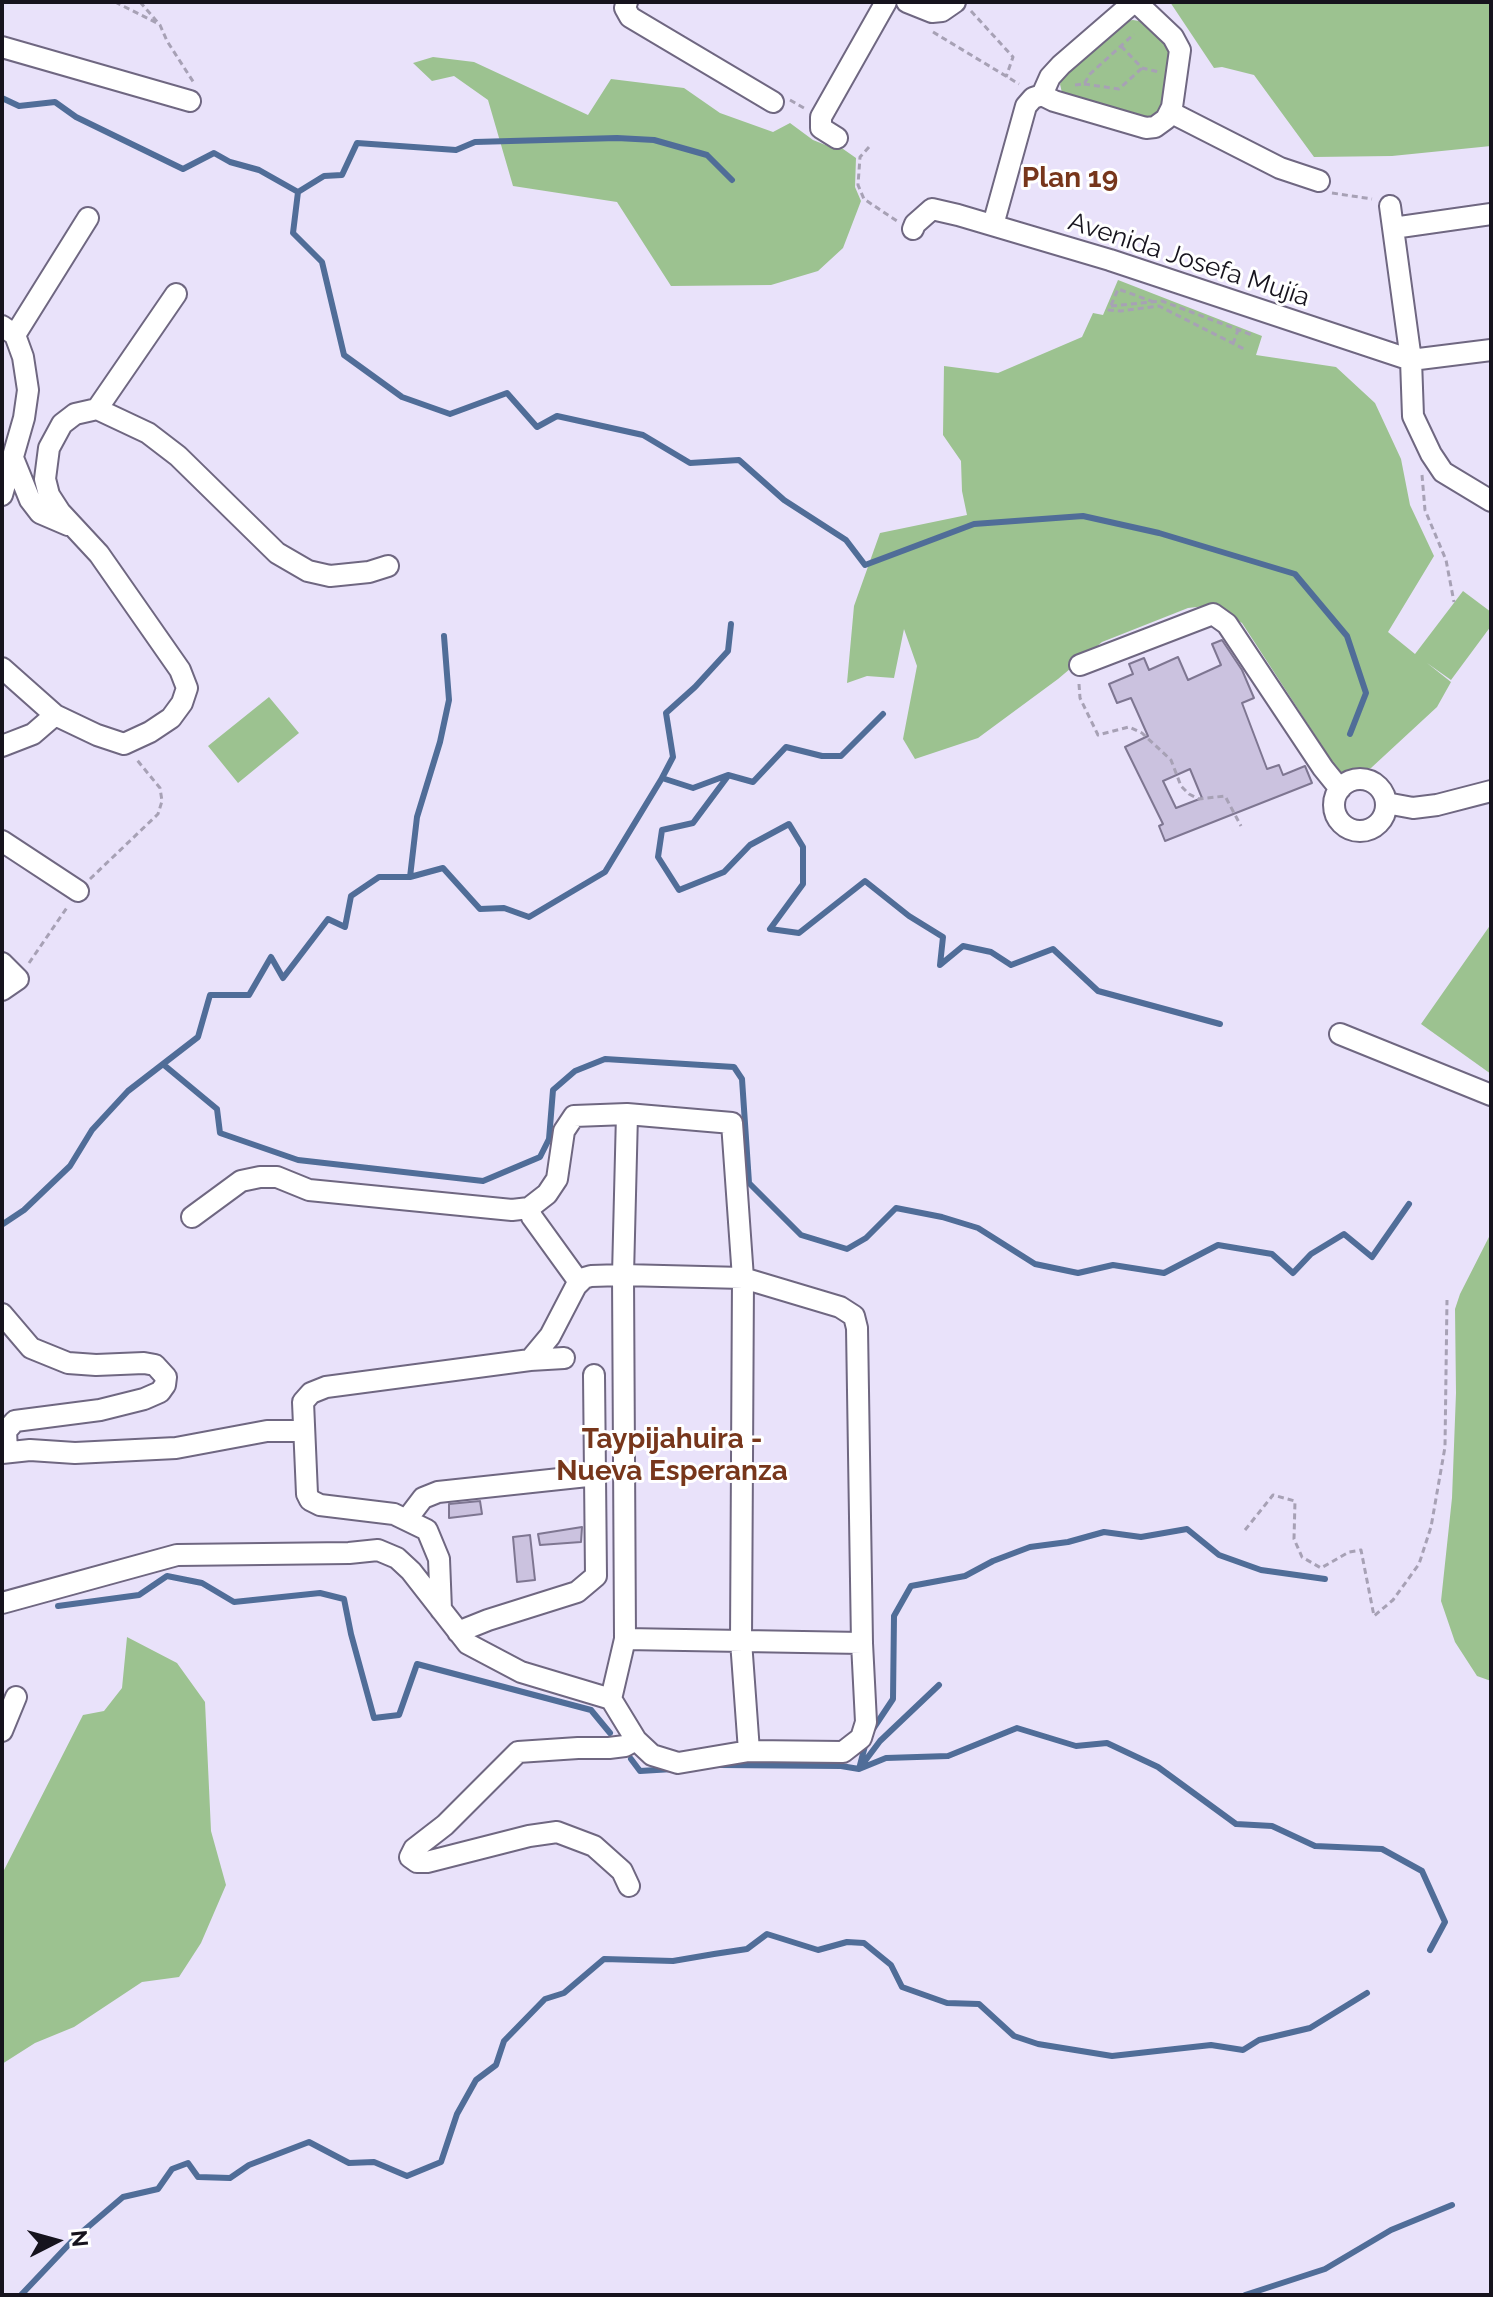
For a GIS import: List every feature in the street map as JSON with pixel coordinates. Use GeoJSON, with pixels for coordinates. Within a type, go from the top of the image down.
{"type":"FeatureCollection","features":[{"type":"Feature","properties":{"kind":"street"},"geometry":{"type":"LineString","coordinates":[[627,2],[625,8],[630,17],[778,99]]}},
{"type":"Feature","properties":{"kind":"street"},"geometry":{"type":"LineString","coordinates":[[837,138],[821,128],[821,117],[886,2]]}},
{"type":"Feature","properties":{"kind":"street"},"geometry":{"type":"LineString","coordinates":[[907,2],[932,12],[962,6]]}},
{"type":"Feature","properties":{"kind":"street"},"geometry":{"type":"LineString","coordinates":[[993,225],[1026,106],[1033,98],[1042,95],[1146,128],[1161,124],[1170,112],[1180,50],[1173,37],[1135,2],[1061,65],[1050,77],[1042,95]]}},
{"type":"Feature","properties":{"kind":"street"},"geometry":{"type":"LineString","coordinates":[[2,47],[190,101]]}},
{"type":"Feature","properties":{"kind":"street"},"geometry":{"type":"LineString","coordinates":[[1170,112],[1280,168],[1319,181]]}},
{"type":"Feature","properties":{"kind":"street"},"geometry":{"type":"LineString","coordinates":[[1390,206],[1411,360],[1413,416],[1443,472],[1491,501]]}},
{"type":"Feature","properties":{"kind":"street","name":"Avenida Josefa Mujía"},"geometry":{"type":"LineString","coordinates":[[913,229],[932,209],[993,225],[1110,260],[1411,360],[1491,350]]}},
{"type":"Feature","properties":{"kind":"street"},"geometry":{"type":"LineString","coordinates":[[1393,228],[1491,214]]}},
{"type":"Feature","properties":{"kind":"street"},"geometry":{"type":"LineString","coordinates":[[2,495],[24,418],[28,390],[23,357],[8,331],[88,218]]}},
{"type":"Feature","properties":{"kind":"street"},"geometry":{"type":"LineString","coordinates":[[97,409],[176,294]]}},
{"type":"Feature","properties":{"kind":"street"},"geometry":{"type":"LineString","coordinates":[[2,668],[55,715],[124,744],[171,718],[182,703],[187,688],[180,670],[99,554],[60,512],[49,495],[45,464],[49,448],[62,424],[75,414],[97,409],[148,433],[178,456],[277,553],[308,571],[330,576],[369,572],[388,566]]}},
{"type":"Feature","properties":{"kind":"street"},"geometry":{"type":"LineString","coordinates":[[13,458],[25,491],[40,513],[77,529]]}},
{"type":"Feature","properties":{"kind":"street"},"geometry":{"type":"LineString","coordinates":[[1080,665],[1213,614],[1227,624],[1340,789]]}},
{"type":"Feature","properties":{"kind":"street"},"geometry":{"type":"LineString","coordinates":[[2,746],[33,734],[55,715]]}},
{"type":"Feature","properties":{"kind":"street"},"geometry":{"type":"LineString","coordinates":[[1364,780],[1379,788],[1386,803],[1385,812],[1376,826],[1369,830],[1352,830],[1345,826],[1335,813],[1334,804],[1340,789],[1347,783],[1364,780]]}},
{"type":"Feature","properties":{"kind":"street"},"geometry":{"type":"LineString","coordinates":[[1386,803],[1413,808],[1491,791]]}},
{"type":"Feature","properties":{"kind":"street"},"geometry":{"type":"LineString","coordinates":[[2,841],[78,891]]}},
{"type":"Feature","properties":{"kind":"street"},"geometry":{"type":"LineString","coordinates":[[2,963],[10,985]]}},
{"type":"Feature","properties":{"kind":"street"},"geometry":{"type":"LineString","coordinates":[[1340,1034],[1491,1095]]}},
{"type":"Feature","properties":{"kind":"street"},"geometry":{"type":"LineString","coordinates":[[611,1699],[625,1639],[623,1275],[627,1114]]}},
{"type":"Feature","properties":{"kind":"street"},"geometry":{"type":"LineString","coordinates":[[192,1217],[241,1181],[260,1177],[277,1177],[309,1190],[323,1192],[512,1210],[529,1208],[547,1194],[557,1179],[564,1131],[574,1116],[627,1114],[732,1123],[743,1278],[741,1641],[749,1751]]}},
{"type":"Feature","properties":{"kind":"street"},"geometry":{"type":"LineString","coordinates":[[529,1208],[532,1217],[579,1282]]}},
{"type":"Feature","properties":{"kind":"street"},"geometry":{"type":"LineString","coordinates":[[2,1603],[177,1555],[378,1550],[397,1558],[411,1571],[468,1644],[521,1672],[611,1699],[636,1740],[652,1755],[678,1763],[749,1751],[843,1752],[861,1738],[866,1722],[857,1328],[854,1316],[840,1307],[743,1278],[591,1276],[579,1282],[550,1336],[530,1360]]}},
{"type":"Feature","properties":{"kind":"street"},"geometry":{"type":"LineString","coordinates":[[2,1314],[31,1348],[68,1363],[144,1363],[155,1365],[166,1377],[160,1392],[144,1399],[100,1410],[15,1421],[6,1431],[5,1452],[75,1453],[176,1448],[267,1431],[303,1431]]}},
{"type":"Feature","properties":{"kind":"street"},"geometry":{"type":"LineString","coordinates":[[441,1610],[441,1583],[435,1546],[427,1530],[394,1514],[320,1505],[310,1500],[307,1494],[303,1402],[311,1393],[326,1387],[564,1358]]}},
{"type":"Feature","properties":{"kind":"street"},"geometry":{"type":"LineString","coordinates":[[458,1632],[577,1592],[596,1576],[594,1375]]}},
{"type":"Feature","properties":{"kind":"street"},"geometry":{"type":"LineString","coordinates":[[407,1519],[423,1498],[438,1492],[597,1475]]}},
{"type":"Feature","properties":{"kind":"street"},"geometry":{"type":"LineString","coordinates":[[625,1639],[862,1643]]}},
{"type":"Feature","properties":{"kind":"street"},"geometry":{"type":"LineString","coordinates":[[2,1731],[16,1697]]}},
{"type":"Feature","properties":{"kind":"street"},"geometry":{"type":"LineString","coordinates":[[629,1886],[622,1871],[594,1846],[557,1832],[427,1862],[417,1862],[410,1857],[414,1849],[445,1825],[518,1752],[609,1748],[625,1746],[636,1740]]}},
{"type":"Feature","properties":{"kind":"path"},"geometry":{"type":"LineString","coordinates":[[115,2],[160,25]]}},
{"type":"Feature","properties":{"kind":"path"},"geometry":{"type":"LineString","coordinates":[[140,2],[160,25],[195,84],[190,101]]}},
{"type":"Feature","properties":{"kind":"path"},"geometry":{"type":"LineString","coordinates":[[962,6],[1013,57],[1006,77]]}},
{"type":"Feature","properties":{"kind":"path"},"geometry":{"type":"LineString","coordinates":[[929,30],[1020,85]]}},
{"type":"Feature","properties":{"kind":"path"},"geometry":{"type":"LineString","coordinates":[[1084,84],[1090,74],[1134,34]]}},
{"type":"Feature","properties":{"kind":"path"},"geometry":{"type":"LineString","coordinates":[[1116,41],[1142,68],[1167,74]]}},
{"type":"Feature","properties":{"kind":"path"},"geometry":{"type":"LineString","coordinates":[[1073,86],[1084,84],[1119,89],[1142,68]]}},
{"type":"Feature","properties":{"kind":"path"},"geometry":{"type":"LineString","coordinates":[[778,99],[814,113]]}},
{"type":"Feature","properties":{"kind":"path"},"geometry":{"type":"LineString","coordinates":[[869,147],[860,157],[858,185],[864,199],[913,229]]}},
{"type":"Feature","properties":{"kind":"path"},"geometry":{"type":"LineString","coordinates":[[1319,181],[1325,192],[1383,201],[1390,206]]}},
{"type":"Feature","properties":{"kind":"path"},"geometry":{"type":"LineString","coordinates":[[1154,302],[1118,289],[1109,310],[1159,306],[1246,350]]}},
{"type":"Feature","properties":{"kind":"path"},"geometry":{"type":"LineString","coordinates":[[1111,306],[1162,301],[1252,335]]}},
{"type":"Feature","properties":{"kind":"path"},"geometry":{"type":"LineString","coordinates":[[1233,344],[1238,330]]}},
{"type":"Feature","properties":{"kind":"path"},"geometry":{"type":"LineString","coordinates":[[1431,454],[1425,460],[1422,475],[1425,510],[1446,560],[1454,602]]}},
{"type":"Feature","properties":{"kind":"path"},"geometry":{"type":"LineString","coordinates":[[1080,665],[1080,698],[1098,735],[1129,727],[1142,733],[1171,760],[1181,786],[1189,794],[1199,799],[1225,796],[1241,826]]}},
{"type":"Feature","properties":{"kind":"path"},"geometry":{"type":"LineString","coordinates":[[10,985],[78,891],[119,848],[158,814],[162,801],[160,788],[124,744]]}},
{"type":"Feature","properties":{"kind":"path"},"geometry":{"type":"LineString","coordinates":[[1245,1530],[1273,1495],[1295,1501],[1294,1539],[1302,1557],[1321,1568],[1349,1552],[1361,1550],[1374,1616],[1393,1600],[1419,1564],[1431,1527],[1445,1447],[1447,1300]]}},
{"type":"Feature","properties":{"kind":"green space"},"geometry":{"type":"Polygon","coordinates":[[[1170,2],[1491,2],[1491,146],[1392,156],[1314,157],[1254,75],[1214,68],[1170,2]]]}},
{"type":"Feature","properties":{"kind":"green space"},"geometry":{"type":"Polygon","coordinates":[[[1126,21],[1139,21],[1171,48],[1163,107],[1154,117],[1146,118],[1062,93],[1060,84],[1064,75],[1126,21]]]}},
{"type":"Feature","properties":{"kind":"green space"},"geometry":{"type":"Polygon","coordinates":[[[433,57],[474,62],[588,115],[611,79],[684,88],[720,113],[773,132],[790,123],[813,140],[833,148],[836,144],[856,158],[855,187],[861,201],[843,248],[818,271],[771,285],[671,286],[617,202],[513,186],[488,100],[454,76],[432,81],[413,63],[433,57]]]}},
{"type":"Feature","properties":{"kind":"green space"},"geometry":{"type":"Polygon","coordinates":[[[1118,280],[1262,336],[1256,355],[1336,367],[1375,403],[1401,459],[1410,505],[1434,556],[1388,632],[1415,654],[1463,591],[1491,612],[1491,626],[1451,680],[1427,663],[1451,682],[1437,707],[1371,768],[1341,775],[1242,623],[1214,605],[1188,608],[1102,642],[978,738],[915,759],[903,739],[917,666],[904,629],[894,678],[867,676],[847,683],[854,606],[880,533],[967,515],[961,461],[943,435],[944,366],[998,373],[1082,337],[1093,313],[1103,315],[1118,280]]]}},
{"type":"Feature","properties":{"kind":"green space"},"geometry":{"type":"Polygon","coordinates":[[[269,697],[299,733],[238,783],[208,746],[269,697]]]}},
{"type":"Feature","properties":{"kind":"green space"},"geometry":{"type":"Polygon","coordinates":[[[1491,924],[1491,1074],[1421,1024],[1491,924]]]}},
{"type":"Feature","properties":{"kind":"green space"},"geometry":{"type":"Polygon","coordinates":[[[1491,1233],[1491,1681],[1477,1676],[1455,1642],[1441,1601],[1452,1498],[1455,1309],[1491,1233]]]}},
{"type":"Feature","properties":{"kind":"green space"},"geometry":{"type":"Polygon","coordinates":[[[127,1637],[177,1663],[205,1702],[211,1831],[226,1885],[201,1943],[179,1977],[142,1982],[74,2027],[35,2043],[2,2064],[2,1874],[83,1715],[104,1711],[122,1688],[127,1637]]]}},
{"type":"Feature","properties":{"kind":"building"},"geometry":{"type":"Polygon","coordinates":[[[1222,640],[1242,670],[1254,698],[1242,703],[1267,769],[1279,765],[1283,775],[1305,766],[1312,783],[1165,841],[1159,826],[1163,824],[1125,747],[1148,736],[1131,698],[1117,703],[1109,684],[1133,674],[1129,664],[1144,658],[1149,670],[1178,657],[1188,680],[1221,665],[1212,644],[1222,640]],[[1190,769],[1163,781],[1176,808],[1202,798],[1190,769]]]}},
{"type":"Feature","properties":{"kind":"building"},"geometry":{"type":"Polygon","coordinates":[[[480,1501],[482,1514],[449,1518],[449,1504],[480,1501]]]}},
{"type":"Feature","properties":{"kind":"building"},"geometry":{"type":"Polygon","coordinates":[[[582,1527],[581,1542],[540,1545],[538,1534],[582,1527]]]}},
{"type":"Feature","properties":{"kind":"building"},"geometry":{"type":"Polygon","coordinates":[[[530,1535],[535,1580],[517,1582],[513,1537],[530,1535]]]}},
{"type":"Feature","properties":{"kind":"waterway"},"geometry":{"type":"LineString","coordinates":[[2,98],[19,106],[55,102],[76,117],[183,169],[214,153],[230,162],[259,170],[298,192],[293,233],[322,262],[344,355],[402,397],[450,414],[507,393],[537,427],[557,416],[643,435],[690,463],[739,460],[784,500],[846,540],[865,565],[974,524],[1083,516],[1159,533],[1295,574],[1347,636],[1366,693],[1350,734]]}},
{"type":"Feature","properties":{"kind":"waterway"},"geometry":{"type":"LineString","coordinates":[[298,192],[324,176],[342,175],[357,143],[456,150],[475,142],[617,138],[654,140],[707,155],[732,180]]}},
{"type":"Feature","properties":{"kind":"waterway"},"geometry":{"type":"LineString","coordinates":[[662,778],[673,757],[666,713],[728,651],[731,624]]}},
{"type":"Feature","properties":{"kind":"waterway"},"geometry":{"type":"LineString","coordinates":[[410,877],[417,817],[449,700],[444,636]]}},
{"type":"Feature","properties":{"kind":"waterway"},"geometry":{"type":"LineString","coordinates":[[3,1224],[24,1210],[70,1166],[92,1130],[128,1091],[198,1037],[210,995],[249,995],[271,957],[283,978],[328,919],[345,927],[351,896],[379,877],[410,877],[443,868],[480,909],[504,908],[529,917],[605,872],[662,778],[693,788],[728,775],[753,782],[786,747],[822,756],[841,756],[883,714]]}},
{"type":"Feature","properties":{"kind":"waterway"},"geometry":{"type":"LineString","coordinates":[[728,776],[693,823],[662,830],[658,857],[679,890],[724,872],[750,845],[789,824],[803,847],[803,884],[770,929],[799,933],[865,881],[909,916],[943,937],[940,965],[963,946],[991,952],[1011,965],[1053,949],[1098,991],[1220,1024]]}},
{"type":"Feature","properties":{"kind":"waterway"},"geometry":{"type":"LineString","coordinates":[[164,1065],[217,1109],[220,1133],[298,1160],[483,1181],[540,1157],[549,1139],[553,1090],[575,1071],[605,1059],[734,1067],[742,1079],[749,1183],[801,1235],[847,1249],[866,1238],[896,1208],[978,1228],[1035,1264],[1078,1273],[1113,1265],[1164,1273],[1218,1245],[1272,1254],[1293,1273],[1311,1254],[1344,1234],[1372,1257],[1409,1204]]}},
{"type":"Feature","properties":{"kind":"waterway"},"geometry":{"type":"LineString","coordinates":[[873,1729],[893,1699],[894,1616],[911,1586],[965,1576],[1030,1547],[1068,1542],[1104,1532],[1141,1537],[1187,1529],[1219,1555],[1261,1570],[1325,1579]]}},
{"type":"Feature","properties":{"kind":"waterway"},"geometry":{"type":"LineString","coordinates":[[58,1606],[139,1595],[167,1576],[202,1583],[234,1602],[320,1593],[344,1599],[374,1718],[399,1715],[417,1664],[591,1710],[610,1733]]}},
{"type":"Feature","properties":{"kind":"waterway"},"geometry":{"type":"LineString","coordinates":[[720,1765],[841,1766],[859,1769],[880,1741],[939,1685]]}},
{"type":"Feature","properties":{"kind":"waterway"},"geometry":{"type":"LineString","coordinates":[[859,1769],[886,1758],[948,1756],[1017,1728],[1076,1746],[1107,1743],[1158,1767],[1236,1824],[1272,1826],[1315,1846],[1382,1849],[1422,1871],[1445,1922],[1430,1950]]}},
{"type":"Feature","properties":{"kind":"waterway"},"geometry":{"type":"LineString","coordinates":[[859,1769],[866,1742]]}},
{"type":"Feature","properties":{"kind":"waterway"},"geometry":{"type":"LineString","coordinates":[[631,1759],[640,1771],[673,1769]]}},
{"type":"Feature","properties":{"kind":"waterway"},"geometry":{"type":"LineString","coordinates":[[21,2295],[75,2238],[123,2197],[158,2189],[172,2169],[188,2163],[198,2177],[230,2178],[249,2165],[309,2142],[349,2163],[374,2162],[407,2176],[441,2162],[457,2114],[476,2080],[496,2065],[504,2041],[545,1999],[564,1993],[604,1959],[673,1961],[747,1949],[767,1934],[818,1950],[847,1942],[864,1943],[891,1965],[902,1987],[947,2003],[979,2004],[1014,2036],[1038,2044],[1112,2056],[1211,2045],[1243,2050],[1259,2040],[1310,2028],[1367,1993]]}},
{"type":"Feature","properties":{"kind":"waterway"},"geometry":{"type":"LineString","coordinates":[[1245,2295],[1325,2269],[1391,2230],[1452,2205]]}},
{"type":"Feature","properties":{"kind":"district","name":"Plan 19"},"geometry":{"type":"Point","coordinates":[1070,179]}},
{"type":"Feature","properties":{"kind":"district","name":"Taypijahuira - Nueva Esperanza"},"geometry":{"type":"Point","coordinates":[672,1456]}}]}
